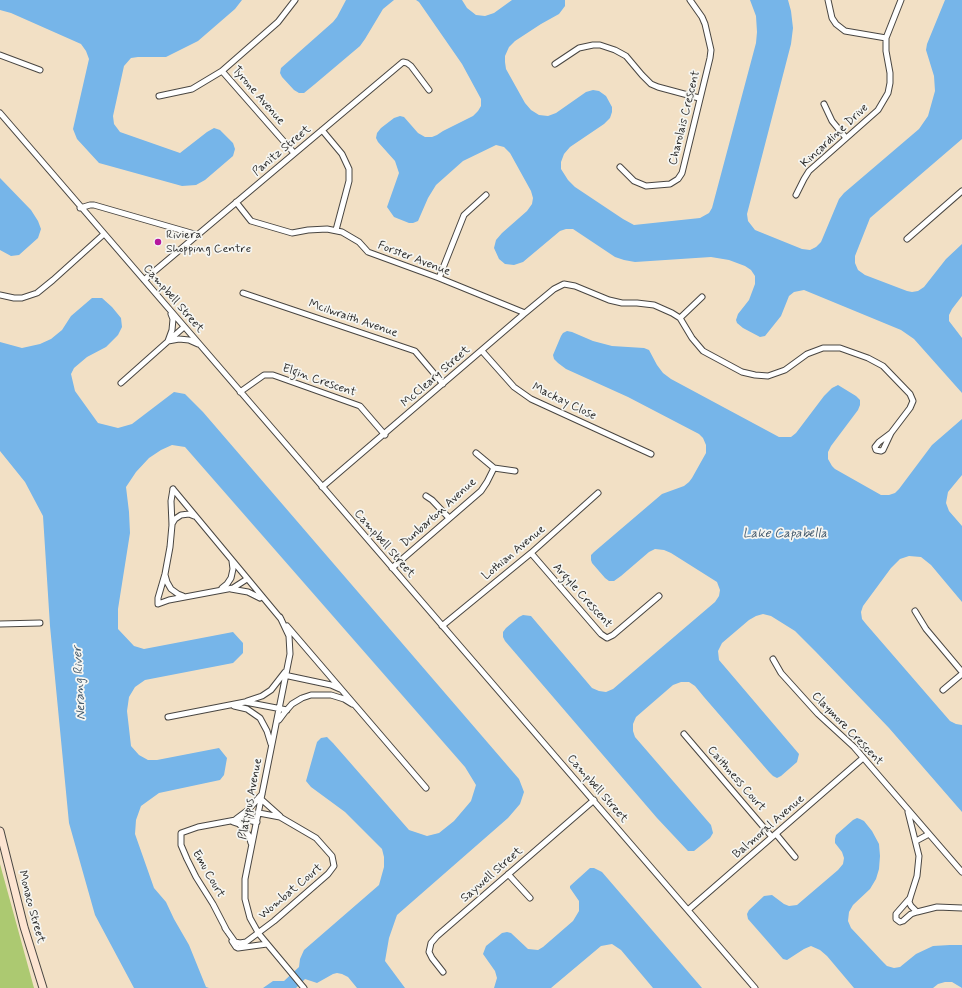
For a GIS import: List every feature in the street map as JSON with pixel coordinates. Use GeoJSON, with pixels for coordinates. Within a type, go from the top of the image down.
{"type":"FeatureCollection","features":[{"type":"Feature","properties":{"kind":"street"},"geometry":{"type":"LineString","coordinates":[[159,96],[192,89],[222,71],[278,22],[295,0]]}},
{"type":"Feature","properties":{"kind":"street","name":"Charolais Crescent"},"geometry":{"type":"LineString","coordinates":[[620,167],[634,181],[646,186],[670,184],[678,179],[682,170],[711,50],[705,24],[690,0]]}},
{"type":"Feature","properties":{"kind":"street"},"geometry":{"type":"LineString","coordinates":[[828,0],[832,18],[836,24],[845,31],[886,38]]}},
{"type":"Feature","properties":{"kind":"street","name":"Kincardine Drive"},"geometry":{"type":"LineString","coordinates":[[796,195],[810,171],[878,110],[888,93],[890,73],[886,50],[886,38],[902,0]]}},
{"type":"Feature","properties":{"kind":"street"},"geometry":{"type":"LineString","coordinates":[[555,64],[579,48],[600,45],[615,50],[626,56],[651,84],[699,98]]}},
{"type":"Feature","properties":{"kind":"street"},"geometry":{"type":"LineString","coordinates":[[0,55],[40,70]]}},
{"type":"Feature","properties":{"kind":"street","name":"Panitz Street"},"geometry":{"type":"LineString","coordinates":[[144,280],[403,62],[407,62],[411,66],[429,90]]}},
{"type":"Feature","properties":{"kind":"street","name":"Tyrone Avenue"},"geometry":{"type":"LineString","coordinates":[[222,71],[294,153]]}},
{"type":"Feature","properties":{"kind":"street"},"geometry":{"type":"LineString","coordinates":[[824,104],[832,121],[846,138]]}},
{"type":"Feature","properties":{"kind":"street","name":"Campbell Street"},"geometry":{"type":"LineString","coordinates":[[0,113],[80,208],[144,280],[755,988]]}},
{"type":"Feature","properties":{"kind":"street"},"geometry":{"type":"LineString","coordinates":[[322,130],[346,158],[349,169],[349,181],[336,230]]}},
{"type":"Feature","properties":{"kind":"street"},"geometry":{"type":"LineString","coordinates":[[906,239],[962,192]]}},
{"type":"Feature","properties":{"kind":"street"},"geometry":{"type":"LineString","coordinates":[[439,278],[464,215],[486,195]]}},
{"type":"Feature","properties":{"kind":"street","name":"Forster Avenue"},"geometry":{"type":"LineString","coordinates":[[236,202],[251,221],[292,233],[327,229],[342,232],[359,242],[368,252],[439,278],[525,313]]}},
{"type":"Feature","properties":{"kind":"street"},"geometry":{"type":"LineString","coordinates":[[80,208],[94,205],[198,235]]}},
{"type":"Feature","properties":{"kind":"street"},"geometry":{"type":"LineString","coordinates":[[0,295],[22,298],[37,293],[104,234]]}},
{"type":"Feature","properties":{"kind":"street","name":"McCleary Street"},"geometry":{"type":"LineString","coordinates":[[322,488],[525,313],[554,289],[564,284],[575,286],[609,300],[622,303],[654,305],[680,318]]}},
{"type":"Feature","properties":{"kind":"street","name":"Mcilwraith Avenue"},"geometry":{"type":"LineString","coordinates":[[243,293],[415,351],[443,384]]}},
{"type":"Feature","properties":{"kind":"street"},"geometry":{"type":"LineString","coordinates":[[702,297],[680,318],[692,338],[703,350],[742,372],[768,376],[785,370],[807,354],[823,348],[840,348],[868,358],[883,366],[910,394],[913,401],[910,408],[891,433]]}},
{"type":"Feature","properties":{"kind":"street"},"geometry":{"type":"LineString","coordinates":[[168,341],[172,330],[173,319],[171,312]]}},
{"type":"Feature","properties":{"kind":"street"},"geometry":{"type":"LineString","coordinates":[[121,384],[184,327]]}},
{"type":"Feature","properties":{"kind":"street"},"geometry":{"type":"LineString","coordinates":[[168,341],[179,339],[189,340],[199,344]]}},
{"type":"Feature","properties":{"kind":"street","name":"Mackay Close"},"geometry":{"type":"LineString","coordinates":[[482,351],[514,387],[531,399],[651,454]]}},
{"type":"Feature","properties":{"kind":"street","name":"Elgin Crescent"},"geometry":{"type":"LineString","coordinates":[[240,392],[264,375],[273,375],[360,406],[385,435]]}},
{"type":"Feature","properties":{"kind":"street"},"geometry":{"type":"LineString","coordinates":[[476,453],[494,468],[515,471]]}},
{"type":"Feature","properties":{"kind":"street","name":"Dunbarton Avenue"},"geometry":{"type":"LineString","coordinates":[[392,568],[481,491],[494,468]]}},
{"type":"Feature","properties":{"kind":"street"},"geometry":{"type":"LineString","coordinates":[[247,579],[235,587],[188,596],[158,604],[158,596],[165,574],[170,547],[172,524],[170,501],[172,489],[426,788]]}},
{"type":"Feature","properties":{"kind":"street","name":"Lothian Avenue"},"geometry":{"type":"LineString","coordinates":[[442,626],[531,553],[598,493]]}},
{"type":"Feature","properties":{"kind":"street"},"geometry":{"type":"LineString","coordinates":[[426,496],[432,500],[449,518]]}},
{"type":"Feature","properties":{"kind":"street"},"geometry":{"type":"LineString","coordinates":[[172,524],[177,518],[184,515],[189,514],[196,518]]}},
{"type":"Feature","properties":{"kind":"street","name":"Argyle Crescent"},"geometry":{"type":"LineString","coordinates":[[531,553],[601,634],[607,638],[613,636],[659,596]]}},
{"type":"Feature","properties":{"kind":"street"},"geometry":{"type":"LineString","coordinates":[[217,590],[228,584],[232,576],[233,566],[230,557]]}},
{"type":"Feature","properties":{"kind":"street"},"geometry":{"type":"LineString","coordinates":[[165,574],[168,584],[172,590],[179,595],[188,596]]}},
{"type":"Feature","properties":{"kind":"street"},"geometry":{"type":"LineString","coordinates":[[227,588],[248,592],[266,601]]}},
{"type":"Feature","properties":{"kind":"street"},"geometry":{"type":"LineString","coordinates":[[915,611],[926,630],[962,673],[943,690]]}},
{"type":"Feature","properties":{"kind":"street"},"geometry":{"type":"LineString","coordinates":[[168,717],[244,702],[260,697],[269,692],[284,675],[288,667],[291,650],[290,639],[286,627],[280,617]]}},
{"type":"Feature","properties":{"kind":"street"},"geometry":{"type":"LineString","coordinates":[[0,624],[40,623]]}},
{"type":"Feature","properties":{"kind":"street","name":"Claymore Crescent"},"geometry":{"type":"LineString","coordinates":[[773,659],[781,673],[818,714],[854,747],[962,872]]}},
{"type":"Feature","properties":{"kind":"street"},"geometry":{"type":"LineString","coordinates":[[284,675],[331,685],[344,691]]}},
{"type":"Feature","properties":{"kind":"street","name":"Platypus Avenue"},"geometry":{"type":"LineString","coordinates":[[284,675],[275,730],[245,879],[245,899],[249,915],[258,932],[304,988]]}},
{"type":"Feature","properties":{"kind":"street"},"geometry":{"type":"LineString","coordinates":[[275,730],[279,720],[286,710],[302,698],[311,695],[321,694],[342,698],[358,708]]}},
{"type":"Feature","properties":{"kind":"street"},"geometry":{"type":"LineString","coordinates":[[244,702],[286,710]]}},
{"type":"Feature","properties":{"kind":"street"},"geometry":{"type":"LineString","coordinates":[[228,705],[245,708],[260,718],[269,735],[271,749]]}},
{"type":"Feature","properties":{"kind":"street","name":"Caithness Court"},"geometry":{"type":"LineString","coordinates":[[684,734],[774,836],[795,857]]}},
{"type":"Feature","properties":{"kind":"street","name":"Balmoral Avenue"},"geometry":{"type":"LineString","coordinates":[[688,910],[863,758]]}},
{"type":"Feature","properties":{"kind":"street"},"geometry":{"type":"LineString","coordinates":[[231,821],[248,810],[262,793]]}},
{"type":"Feature","properties":{"kind":"street","name":"Wombat Court"},"geometry":{"type":"LineString","coordinates":[[258,932],[274,921],[328,874],[335,865],[332,856],[319,841],[282,819],[261,799]]}},
{"type":"Feature","properties":{"kind":"street","name":"Saywell Street"},"geometry":{"type":"LineString","coordinates":[[443,972],[429,952],[431,943],[436,936],[594,800]]}},
{"type":"Feature","properties":{"kind":"street","name":"Claymore Crescent"},"geometry":{"type":"LineString","coordinates":[[908,811],[919,856],[917,876],[910,898],[896,914],[896,919],[900,922],[911,914],[937,907],[962,908]]}},
{"type":"Feature","properties":{"kind":"street","name":"Wombat Court"},"geometry":{"type":"LineString","coordinates":[[259,813],[282,819]]}},
{"type":"Feature","properties":{"kind":"street","name":"Emu Court"},"geometry":{"type":"LineString","coordinates":[[257,822],[242,819],[192,829],[181,833],[180,838],[182,848],[189,864],[237,948],[267,944]]}},
{"type":"Feature","properties":{"kind":"street"},"geometry":{"type":"LineString","coordinates":[[231,821],[240,825],[247,831],[251,840],[251,850]]}},
{"type":"Feature","properties":{"kind":"street","name":"Monaco Street"},"geometry":{"type":"LineString","coordinates":[[0,831],[24,927],[43,988]]}},
{"type":"Feature","properties":{"kind":"street"},"geometry":{"type":"LineString","coordinates":[[916,840],[930,834]]}},
{"type":"Feature","properties":{"kind":"street"},"geometry":{"type":"LineString","coordinates":[[508,874],[530,898]]}},
{"type":"Feature","properties":{"kind":"street"},"geometry":{"type":"LineString","coordinates":[[910,898],[909,902],[911,906],[917,912]]}},
{"type":"Feature","properties":{"kind":"street","name":"Emu Court"},"geometry":{"type":"LineString","coordinates":[[225,928],[233,939],[239,943],[246,942],[258,932]]}},
{"type":"Feature","properties":{"kind":"green space"},"geometry":{"type":"Polygon","coordinates":[[[0,864],[34,988],[0,988],[0,864]]]}},
{"type":"Feature","properties":{"kind":"water"},"geometry":{"type":"Polygon","coordinates":[[[0,0],[242,0],[235,9],[198,41],[166,57],[131,58],[124,66],[113,116],[114,124],[120,132],[180,153],[207,132],[214,128],[220,130],[233,143],[235,149],[233,156],[205,180],[196,185],[182,186],[99,163],[77,139],[73,129],[89,59],[86,51],[81,44],[11,13],[0,10],[0,0]]]}},
{"type":"Feature","properties":{"kind":"water"},"geometry":{"type":"Polygon","coordinates":[[[346,0],[394,0],[383,9],[360,46],[304,93],[299,93],[294,90],[282,77],[280,73],[281,68],[333,22],[346,0]]]}},
{"type":"Feature","properties":{"kind":"water"},"geometry":{"type":"Polygon","coordinates":[[[416,0],[462,0],[467,8],[476,15],[485,16],[494,13],[512,0],[565,0],[565,6],[559,14],[515,41],[509,47],[505,56],[506,69],[525,103],[531,110],[539,115],[548,116],[556,113],[586,92],[593,90],[599,91],[606,96],[612,107],[610,118],[604,124],[570,147],[564,154],[561,162],[561,169],[568,180],[575,187],[634,225],[700,218],[709,213],[712,208],[756,43],[756,16],[750,0],[788,0],[793,28],[791,44],[747,214],[748,221],[755,230],[802,249],[810,250],[821,242],[839,199],[844,193],[919,129],[928,116],[935,91],[934,76],[926,50],[927,44],[945,0],[962,0],[962,139],[870,218],[855,256],[855,263],[858,270],[865,275],[907,291],[918,291],[924,287],[946,259],[962,244],[962,296],[952,309],[949,315],[949,321],[962,338],[962,393],[914,339],[901,330],[804,290],[794,292],[789,296],[781,316],[765,336],[760,337],[743,328],[737,323],[736,320],[738,314],[749,300],[755,284],[755,276],[751,270],[745,266],[729,260],[711,257],[635,262],[624,260],[615,257],[573,229],[566,229],[560,231],[523,262],[514,265],[505,264],[499,259],[494,248],[496,240],[527,211],[532,204],[533,198],[531,191],[510,153],[504,147],[496,145],[463,161],[436,185],[428,198],[418,221],[409,223],[394,217],[387,207],[399,173],[395,161],[378,142],[376,138],[377,133],[394,118],[400,116],[404,117],[418,133],[425,137],[432,137],[473,116],[481,106],[481,99],[462,64],[419,2],[416,0]]]}},
{"type":"Feature","properties":{"kind":"water"},"geometry":{"type":"Polygon","coordinates":[[[0,178],[31,210],[41,229],[38,238],[19,255],[11,256],[0,250],[0,178]]]}},
{"type":"Feature","properties":{"kind":"water","name":"Nerang River"},"geometry":{"type":"Polygon","coordinates":[[[92,298],[102,298],[112,307],[121,318],[122,327],[118,335],[106,347],[87,357],[74,368],[71,374],[75,391],[98,423],[118,428],[132,424],[174,392],[185,394],[203,412],[519,779],[524,792],[520,804],[508,818],[397,915],[389,938],[385,961],[405,988],[357,988],[348,977],[337,973],[317,983],[305,979],[296,988],[263,988],[273,981],[284,981],[299,967],[300,959],[304,950],[379,885],[384,867],[382,849],[345,812],[311,787],[306,781],[317,742],[321,738],[327,737],[409,830],[427,836],[439,833],[454,821],[471,801],[476,785],[465,767],[185,447],[172,445],[149,458],[136,472],[126,487],[130,533],[118,609],[118,629],[134,646],[144,649],[233,632],[243,643],[243,653],[233,663],[145,680],[135,687],[129,697],[127,711],[131,746],[139,755],[148,760],[157,760],[219,748],[227,758],[224,775],[220,780],[159,793],[141,806],[136,820],[135,834],[154,888],[166,902],[189,945],[206,987],[209,988],[134,988],[95,915],[69,823],[50,626],[43,516],[25,482],[0,451],[0,342],[22,348],[40,344],[51,339],[62,330],[71,316],[92,298]]]}},
{"type":"Feature","properties":{"kind":"water","name":"Lake Capabella"},"geometry":{"type":"Polygon","coordinates":[[[567,331],[593,341],[612,346],[644,348],[649,350],[663,373],[671,379],[779,437],[791,437],[796,433],[824,396],[832,388],[838,385],[856,396],[860,400],[860,405],[858,410],[831,446],[828,452],[828,459],[835,469],[881,495],[895,493],[932,445],[962,419],[962,475],[948,492],[946,503],[949,511],[962,526],[962,602],[931,565],[921,557],[909,556],[900,559],[891,568],[863,606],[861,612],[862,619],[866,624],[950,721],[962,725],[962,812],[889,728],[795,631],[771,616],[763,614],[749,620],[722,643],[718,651],[719,660],[799,754],[797,762],[781,776],[777,778],[769,772],[695,686],[689,682],[681,682],[673,685],[636,717],[633,724],[635,737],[711,825],[713,833],[710,838],[694,851],[688,851],[657,818],[505,641],[503,632],[506,628],[523,615],[531,616],[592,688],[606,692],[613,689],[715,602],[719,596],[720,590],[717,582],[664,550],[655,549],[649,552],[614,581],[609,581],[605,578],[592,563],[591,555],[594,552],[662,494],[684,486],[689,482],[706,453],[706,445],[703,438],[699,434],[628,397],[566,369],[558,363],[554,359],[553,355],[561,336],[567,331]]]}},
{"type":"Feature","properties":{"kind":"water"},"geometry":{"type":"Polygon","coordinates":[[[857,818],[864,821],[872,831],[879,844],[880,856],[879,869],[876,879],[870,889],[853,905],[849,912],[848,921],[851,928],[887,966],[894,968],[900,967],[916,954],[933,946],[962,945],[962,988],[952,982],[945,982],[938,984],[933,988],[854,988],[827,956],[820,950],[811,946],[787,960],[783,959],[748,919],[747,914],[749,910],[764,896],[772,895],[789,906],[797,905],[838,870],[843,864],[844,858],[842,852],[835,843],[836,835],[857,818]]]}},
{"type":"Feature","properties":{"kind":"water"},"geometry":{"type":"Polygon","coordinates":[[[590,868],[594,868],[602,872],[702,988],[653,988],[621,950],[612,944],[601,946],[551,988],[494,988],[497,978],[495,971],[483,954],[486,946],[502,933],[507,932],[511,933],[528,949],[538,950],[543,947],[573,921],[579,911],[579,901],[570,886],[590,868]]]}},
{"type":"Feature","properties":{"kind":"place","name":"Riviera Shopping Centre"},"geometry":{"type":"Point","coordinates":[158,242]}}]}
